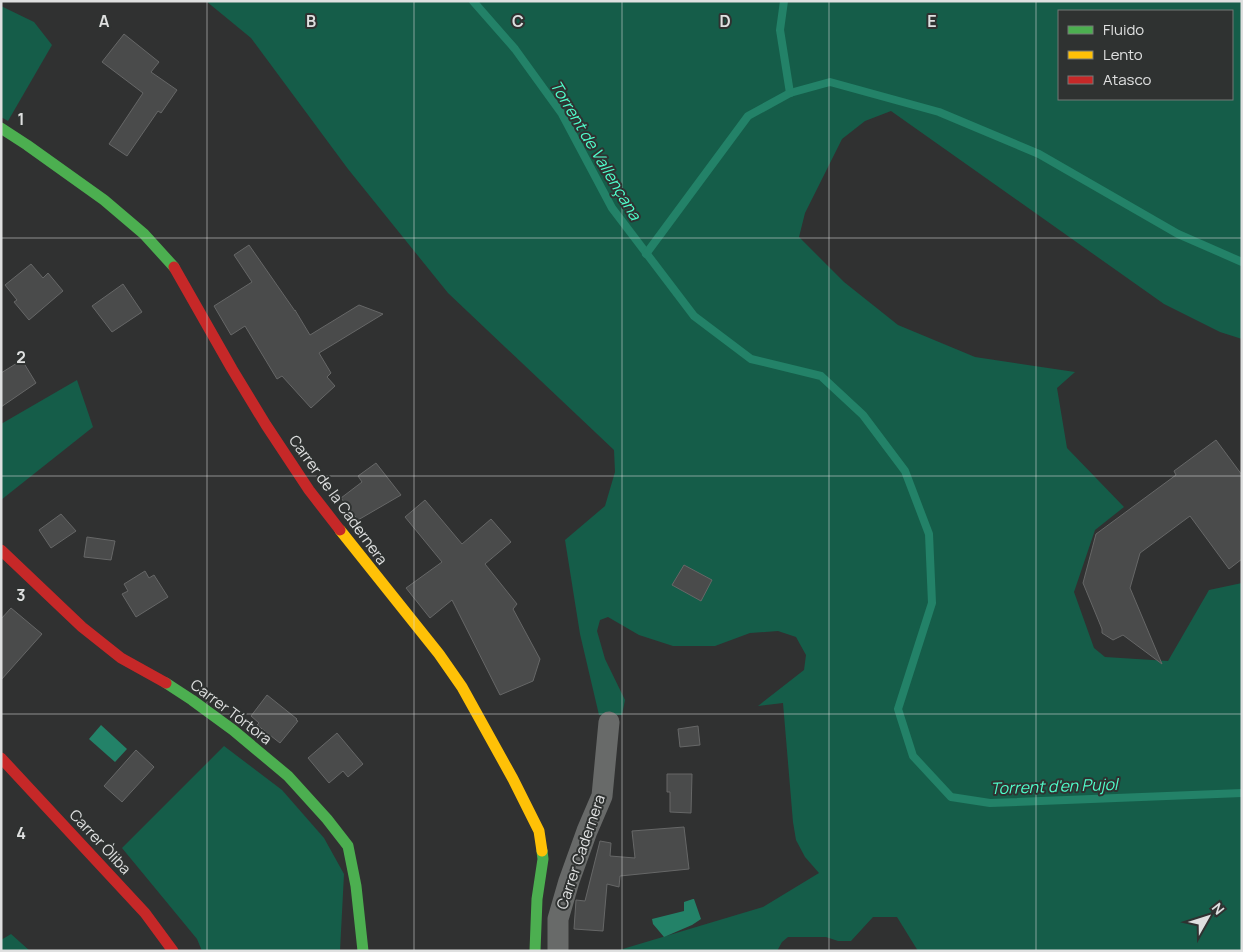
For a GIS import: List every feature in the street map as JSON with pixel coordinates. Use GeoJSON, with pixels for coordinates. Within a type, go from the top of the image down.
{"type":"FeatureCollection","features":[{"type":"Feature","properties":{"kind":"street","name":"Carrer de la Cadernera"},"geometry":{"type":"LineString","coordinates":[[1,128],[104,200],[144,234],[172,264],[232,370],[266,426],[309,490],[439,654],[462,687],[514,779],[539,831],[543,859],[536,900],[535,951]]}},
{"type":"Feature","properties":{"kind":"street","name":"Carrer Tórtora"},"geometry":{"type":"LineString","coordinates":[[1,550],[82,627],[121,658],[155,676],[192,700],[240,736],[295,783],[348,846],[356,886],[363,951]]}},
{"type":"Feature","properties":{"kind":"street","name":"Carrer Cadernera"},"geometry":{"type":"LineString","coordinates":[[558,951],[558,919],[569,881],[602,796],[609,722]]}},
{"type":"Feature","properties":{"kind":"street","name":"Carrer Òliba"},"geometry":{"type":"LineString","coordinates":[[1,758],[145,913],[173,951]]}},
{"type":"Feature","properties":{"kind":"shaded area"},"geometry":{"type":"Polygon","coordinates":[[[206,1],[1242,1],[1242,339],[1220,332],[1164,304],[891,111],[865,121],[842,139],[805,213],[799,237],[844,282],[898,325],[975,357],[1075,372],[1057,388],[1067,448],[1124,507],[1095,530],[1074,592],[1094,648],[1105,657],[1168,661],[1209,590],[1242,583],[1242,951],[918,951],[897,917],[873,917],[851,941],[838,941],[826,937],[788,937],[782,942],[777,951],[616,951],[763,907],[819,873],[805,857],[796,840],[783,703],[758,706],[804,670],[806,655],[796,637],[778,631],[750,633],[715,646],[673,646],[639,635],[608,617],[600,620],[597,631],[605,659],[625,700],[622,715],[599,715],[580,634],[565,540],[605,506],[615,472],[614,450],[448,293],[348,169],[251,38],[206,1]]]}},
{"type":"Feature","properties":{"kind":"shaded area"},"geometry":{"type":"Polygon","coordinates":[[[1,6],[34,22],[52,45],[8,121],[1,117],[1,6]]]}},
{"type":"Feature","properties":{"kind":"shaded area"},"geometry":{"type":"Polygon","coordinates":[[[77,380],[93,427],[1,500],[1,424],[77,380]]]}},
{"type":"Feature","properties":{"kind":"shaded area"},"geometry":{"type":"Polygon","coordinates":[[[101,725],[127,749],[115,762],[89,739],[101,725]]]}},
{"type":"Feature","properties":{"kind":"shaded area"},"geometry":{"type":"Polygon","coordinates":[[[224,746],[282,790],[324,838],[344,874],[340,951],[202,951],[197,939],[122,848],[224,746]]]}},
{"type":"Feature","properties":{"kind":"shaded area"},"geometry":{"type":"Polygon","coordinates":[[[694,899],[701,919],[664,937],[653,924],[652,919],[684,911],[684,902],[694,899]]]}},
{"type":"Feature","properties":{"kind":"shaded area"},"geometry":{"type":"Polygon","coordinates":[[[11,934],[30,951],[1,951],[1,940],[11,934]]]}},
{"type":"Feature","properties":{"kind":"building"},"geometry":{"type":"Polygon","coordinates":[[[124,34],[159,62],[151,72],[177,90],[161,113],[158,111],[127,156],[109,144],[143,93],[102,62],[124,34]]]}},
{"type":"Feature","properties":{"kind":"building"},"geometry":{"type":"Polygon","coordinates":[[[249,245],[295,310],[310,335],[359,305],[383,314],[319,353],[331,373],[327,377],[335,386],[311,408],[282,376],[277,379],[245,326],[231,335],[214,306],[252,282],[234,255],[249,245]]]}},
{"type":"Feature","properties":{"kind":"building"},"geometry":{"type":"Polygon","coordinates":[[[31,264],[43,278],[48,273],[63,291],[29,320],[14,302],[17,300],[5,285],[31,264]]]}},
{"type":"Feature","properties":{"kind":"building"},"geometry":{"type":"Polygon","coordinates":[[[123,284],[142,312],[112,332],[92,306],[123,284]]]}},
{"type":"Feature","properties":{"kind":"building"},"geometry":{"type":"Polygon","coordinates":[[[22,360],[36,383],[1,407],[1,373],[22,360]]]}},
{"type":"Feature","properties":{"kind":"building"},"geometry":{"type":"Polygon","coordinates":[[[1216,440],[1242,475],[1242,559],[1229,569],[1190,516],[1140,553],[1130,588],[1162,664],[1123,635],[1113,640],[1102,633],[1083,583],[1096,534],[1176,475],[1174,471],[1216,440]]]}},
{"type":"Feature","properties":{"kind":"building"},"geometry":{"type":"Polygon","coordinates":[[[376,463],[401,495],[358,520],[341,498],[362,482],[358,476],[376,463]]]}},
{"type":"Feature","properties":{"kind":"building"},"geometry":{"type":"Polygon","coordinates":[[[425,500],[462,544],[491,519],[511,542],[485,564],[517,604],[513,609],[540,659],[533,681],[500,695],[452,600],[430,618],[406,588],[442,562],[405,517],[425,500]]]}},
{"type":"Feature","properties":{"kind":"building"},"geometry":{"type":"Polygon","coordinates":[[[61,514],[76,531],[51,548],[39,530],[61,514]]]}},
{"type":"Feature","properties":{"kind":"building"},"geometry":{"type":"Polygon","coordinates":[[[87,537],[115,541],[111,560],[84,557],[87,537]]]}},
{"type":"Feature","properties":{"kind":"building"},"geometry":{"type":"Polygon","coordinates":[[[684,565],[712,580],[701,601],[672,585],[684,565]]]}},
{"type":"Feature","properties":{"kind":"building"},"geometry":{"type":"Polygon","coordinates":[[[145,571],[149,578],[154,575],[168,597],[136,617],[122,594],[128,591],[124,584],[145,571]]]}},
{"type":"Feature","properties":{"kind":"building"},"geometry":{"type":"Polygon","coordinates":[[[11,608],[42,634],[1,680],[1,619],[11,608]]]}},
{"type":"Feature","properties":{"kind":"building"},"geometry":{"type":"Polygon","coordinates":[[[267,695],[298,721],[280,743],[257,725],[259,723],[251,716],[267,695]]]}},
{"type":"Feature","properties":{"kind":"building"},"geometry":{"type":"Polygon","coordinates":[[[698,726],[700,745],[680,747],[678,729],[698,726]]]}},
{"type":"Feature","properties":{"kind":"building"},"geometry":{"type":"Polygon","coordinates":[[[337,733],[363,764],[348,777],[343,771],[329,783],[308,758],[337,733]]]}},
{"type":"Feature","properties":{"kind":"building"},"geometry":{"type":"Polygon","coordinates":[[[136,750],[154,767],[122,802],[104,786],[136,750]]]}},
{"type":"Feature","properties":{"kind":"building"},"geometry":{"type":"Polygon","coordinates":[[[667,774],[692,774],[691,813],[670,812],[670,792],[667,792],[667,774]]]}},
{"type":"Feature","properties":{"kind":"building"},"geometry":{"type":"Polygon","coordinates":[[[684,827],[689,869],[620,876],[619,887],[607,884],[603,931],[574,929],[576,900],[585,901],[600,841],[611,843],[610,856],[635,858],[632,831],[684,827]]]}},
{"type":"Feature","properties":{"kind":"waterway","name":"Torrent d'en Pujol"},"geometry":{"type":"LineString","coordinates":[[473,1],[515,49],[562,114],[612,208],[694,316],[751,359],[821,376],[863,415],[905,471],[929,534],[932,603],[898,709],[913,756],[951,797],[990,803],[1242,793]]}},
{"type":"Feature","properties":{"kind":"waterway"},"geometry":{"type":"LineString","coordinates":[[784,1],[780,30],[790,93]]}},
{"type":"Feature","properties":{"kind":"waterway"},"geometry":{"type":"LineString","coordinates":[[646,254],[748,116],[790,93],[830,82],[939,112],[1039,154],[1178,234],[1242,262]]}},
{"type":"Feature","properties":{"kind":"traffic: fast"},"geometry":{"type":"LineString","coordinates":[[1,128],[104,200],[144,234],[174,267]]}},
{"type":"Feature","properties":{"kind":"traffic: fast"},"geometry":{"type":"LineString","coordinates":[[166,683],[233,730],[288,776],[327,819],[348,846],[356,886],[363,951]]}},
{"type":"Feature","properties":{"kind":"traffic: fast"},"geometry":{"type":"LineString","coordinates":[[535,951],[537,899],[543,859],[542,851]]}},
{"type":"Feature","properties":{"kind":"traffic: slow"},"geometry":{"type":"LineString","coordinates":[[340,530],[439,654],[462,687],[513,779],[539,831],[542,851]]}},
{"type":"Feature","properties":{"kind":"traffic: jam"},"geometry":{"type":"LineString","coordinates":[[174,267],[266,425],[309,490],[340,530]]}},
{"type":"Feature","properties":{"kind":"traffic: jam"},"geometry":{"type":"LineString","coordinates":[[1,550],[82,627],[121,658],[166,683]]}},
{"type":"Feature","properties":{"kind":"traffic: jam"},"geometry":{"type":"LineString","coordinates":[[1,758],[145,913],[173,951]]}},
{"type":"Feature","properties":{"kind":"water label","name":"Torrent de Vallençana"},"geometry":{"type":"Point","coordinates":[596,150]}}]}
